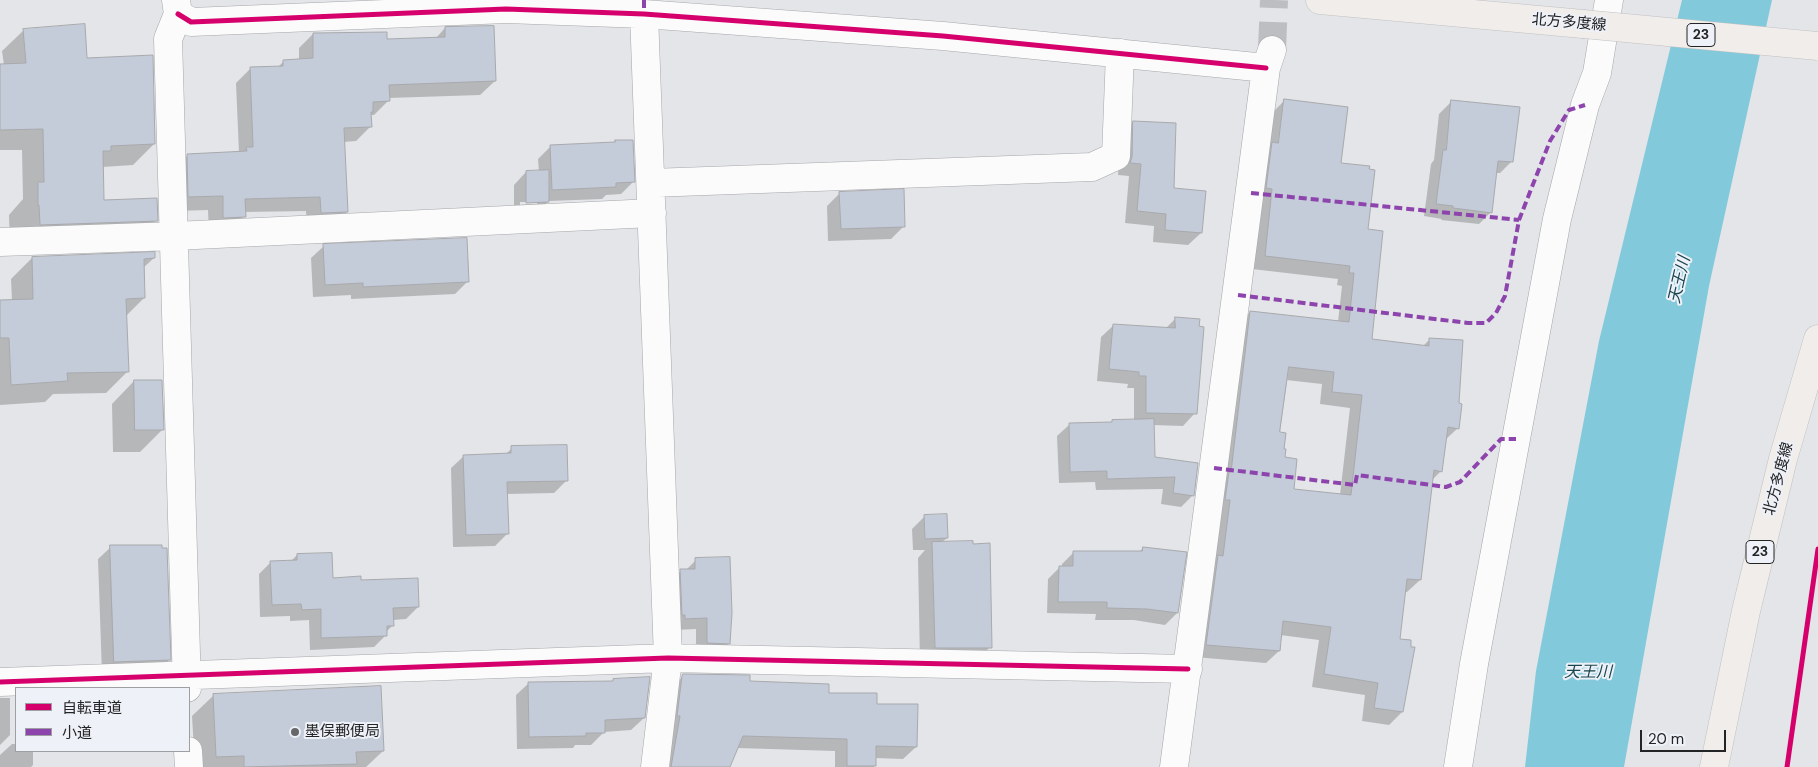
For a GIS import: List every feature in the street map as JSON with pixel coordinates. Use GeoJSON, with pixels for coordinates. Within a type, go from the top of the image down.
{"type":"FeatureCollection","features":[{"type":"Feature","properties":{"kind":"main road","name":"北方多度線"},"geometry":{"type":"LineString","coordinates":[[1320,0],[1818,46]]}},
{"type":"Feature","properties":{"kind":"main road","name":"北方多度線"},"geometry":{"type":"LineString","coordinates":[[1714,767],[1746,611],[1783,460],[1818,339]]}},
{"type":"Feature","properties":{"kind":"street"},"geometry":{"type":"LineString","coordinates":[[1458,767],[1474,664],[1558,218],[1585,105],[1597,74],[1609,0]]}},
{"type":"Feature","properties":{"kind":"street"},"geometry":{"type":"LineString","coordinates":[[177,7],[191,22],[506,9],[644,14],[864,29],[1120,53],[1269,59],[1174,767]]}},
{"type":"Feature","properties":{"kind":"street"},"geometry":{"type":"LineString","coordinates":[[177,7],[168,39],[187,682]]}},
{"type":"Feature","properties":{"kind":"street"},"geometry":{"type":"LineString","coordinates":[[644,14],[668,658],[655,767]]}},
{"type":"Feature","properties":{"kind":"street"},"geometry":{"type":"LineString","coordinates":[[651,183],[1092,168],[1116,156],[1120,53]]}},
{"type":"Feature","properties":{"kind":"street"},"geometry":{"type":"LineString","coordinates":[[0,242],[174,236],[652,213]]}},
{"type":"Feature","properties":{"kind":"street"},"geometry":{"type":"LineString","coordinates":[[0,682],[187,682],[668,658],[1188,669]]}},
{"type":"Feature","properties":{"kind":"street"},"geometry":{"type":"LineString","coordinates":[[188,752],[188,767]]}},
{"type":"Feature","properties":{"kind":"water","name":"天王川"},"geometry":{"type":"Polygon","coordinates":[[[1682,0],[1772,0],[1709,286],[1624,767],[1525,767],[1536,671],[1599,341],[1682,0]]]}},
{"type":"Feature","properties":{"kind":"building"},"geometry":{"type":"Polygon","coordinates":[[[85,24],[87,58],[153,55],[155,144],[111,146],[111,151],[103,151],[104,200],[157,198],[158,221],[40,225],[38,182],[44,182],[43,129],[0,130],[0,64],[26,63],[23,29],[85,24]]]}},
{"type":"Feature","properties":{"kind":"building"},"geometry":{"type":"Polygon","coordinates":[[[494,26],[496,81],[389,85],[390,101],[373,102],[373,112],[371,112],[372,127],[344,128],[348,212],[321,213],[320,197],[245,199],[246,217],[223,218],[223,196],[188,197],[187,154],[247,151],[246,147],[253,147],[250,67],[283,66],[283,60],[313,58],[313,33],[387,32],[387,39],[445,37],[445,27],[494,26]]]}},
{"type":"Feature","properties":{"kind":"building"},"geometry":{"type":"Polygon","coordinates":[[[1284,99],[1348,107],[1341,163],[1370,166],[1369,169],[1375,170],[1368,229],[1383,231],[1372,339],[1429,346],[1429,338],[1463,340],[1459,403],[1462,404],[1459,429],[1448,427],[1442,472],[1434,470],[1421,580],[1407,579],[1400,639],[1411,640],[1411,647],[1415,647],[1403,712],[1374,708],[1378,683],[1324,674],[1331,627],[1283,621],[1280,651],[1206,645],[1218,555],[1223,556],[1230,500],[1225,500],[1229,472],[1231,472],[1250,311],[1349,322],[1354,273],[1349,273],[1350,266],[1265,256],[1272,189],[1266,188],[1272,142],[1278,143],[1284,99]],[[1289,367],[1280,432],[1286,433],[1285,457],[1297,459],[1294,489],[1351,495],[1362,395],[1332,392],[1334,372],[1289,367]]]}},
{"type":"Feature","properties":{"kind":"building"},"geometry":{"type":"Polygon","coordinates":[[[1451,100],[1520,107],[1513,162],[1498,161],[1492,213],[1436,204],[1443,150],[1446,150],[1451,100]]]}},
{"type":"Feature","properties":{"kind":"building"},"geometry":{"type":"Polygon","coordinates":[[[1133,121],[1176,123],[1174,188],[1206,191],[1202,233],[1165,230],[1166,214],[1137,211],[1141,164],[1130,163],[1132,157],[1133,121]]]}},
{"type":"Feature","properties":{"kind":"building"},"geometry":{"type":"Polygon","coordinates":[[[615,140],[633,140],[635,182],[616,183],[616,187],[552,190],[550,145],[615,142],[615,140]]]}},
{"type":"Feature","properties":{"kind":"building"},"geometry":{"type":"Polygon","coordinates":[[[549,170],[549,202],[526,203],[526,171],[549,170]]]}},
{"type":"Feature","properties":{"kind":"building"},"geometry":{"type":"Polygon","coordinates":[[[904,189],[905,227],[841,229],[839,192],[904,189]]]}},
{"type":"Feature","properties":{"kind":"building"},"geometry":{"type":"Polygon","coordinates":[[[467,238],[469,282],[363,287],[363,283],[325,285],[323,244],[467,238]]]}},
{"type":"Feature","properties":{"kind":"building"},"geometry":{"type":"Polygon","coordinates":[[[155,252],[155,258],[144,259],[145,298],[126,299],[129,372],[67,373],[68,381],[11,385],[9,338],[0,338],[0,300],[33,299],[32,257],[155,252]]]}},
{"type":"Feature","properties":{"kind":"building"},"geometry":{"type":"Polygon","coordinates":[[[1175,317],[1200,319],[1199,326],[1204,327],[1197,414],[1146,413],[1146,376],[1139,376],[1139,372],[1109,369],[1113,324],[1175,328],[1175,317]]]}},
{"type":"Feature","properties":{"kind":"building"},"geometry":{"type":"Polygon","coordinates":[[[134,380],[162,380],[164,430],[135,430],[134,380]]]}},
{"type":"Feature","properties":{"kind":"building"},"geometry":{"type":"Polygon","coordinates":[[[1154,419],[1155,457],[1198,463],[1194,496],[1173,493],[1175,477],[1107,479],[1107,471],[1070,472],[1069,423],[1154,419]]]}},
{"type":"Feature","properties":{"kind":"building"},"geometry":{"type":"Polygon","coordinates":[[[567,445],[568,481],[507,482],[509,534],[466,535],[463,455],[511,453],[511,446],[567,445]]]}},
{"type":"Feature","properties":{"kind":"building"},"geometry":{"type":"Polygon","coordinates":[[[947,514],[948,538],[925,539],[924,515],[947,514]]]}},
{"type":"Feature","properties":{"kind":"building"},"geometry":{"type":"Polygon","coordinates":[[[973,541],[973,544],[990,543],[992,648],[935,648],[932,542],[973,541]]]}},
{"type":"Feature","properties":{"kind":"building"},"geometry":{"type":"Polygon","coordinates":[[[110,545],[162,545],[162,548],[167,548],[171,660],[114,662],[110,545]]]}},
{"type":"Feature","properties":{"kind":"building"},"geometry":{"type":"Polygon","coordinates":[[[1143,547],[1187,552],[1178,613],[1147,609],[1107,608],[1107,602],[1058,602],[1059,566],[1073,566],[1073,551],[1142,551],[1143,547]]]}},
{"type":"Feature","properties":{"kind":"building"},"geometry":{"type":"Polygon","coordinates":[[[332,553],[333,578],[361,576],[361,580],[418,578],[419,607],[393,608],[394,626],[387,626],[387,636],[321,638],[321,609],[302,610],[301,604],[272,605],[270,561],[297,560],[297,554],[332,553]]]}},
{"type":"Feature","properties":{"kind":"building"},"geometry":{"type":"Polygon","coordinates":[[[730,557],[732,613],[730,644],[707,643],[707,618],[685,619],[685,615],[682,615],[680,569],[695,569],[695,558],[730,557]]]}},
{"type":"Feature","properties":{"kind":"building"},"geometry":{"type":"Polygon","coordinates":[[[683,674],[750,675],[750,681],[829,684],[829,693],[877,693],[877,704],[918,704],[917,747],[876,746],[876,766],[847,766],[847,739],[743,736],[730,767],[671,767],[680,716],[677,716],[683,674]]]}},
{"type":"Feature","properties":{"kind":"building"},"geometry":{"type":"Polygon","coordinates":[[[650,677],[645,718],[605,720],[605,733],[586,733],[586,736],[529,737],[528,682],[613,681],[613,679],[650,677]]]}},
{"type":"Feature","properties":{"kind":"building"},"geometry":{"type":"Polygon","coordinates":[[[381,686],[384,751],[356,752],[357,764],[244,767],[244,756],[216,757],[213,694],[381,686]]]}},
{"type":"Feature","properties":{"kind":"tunnel"},"geometry":{"type":"LineString","coordinates":[[1272,50],[1274,0]]}},
{"type":"Feature","properties":{"kind":"marked path"},"geometry":{"type":"LineString","coordinates":[[644,0],[644,14]]}},
{"type":"Feature","properties":{"kind":"marked path"},"geometry":{"type":"LineString","coordinates":[[1238,295],[1468,323],[1486,323],[1496,313],[1505,296],[1519,220],[1550,141],[1569,110],[1585,105]]}},
{"type":"Feature","properties":{"kind":"marked path"},"geometry":{"type":"LineString","coordinates":[[1251,193],[1519,220]]}},
{"type":"Feature","properties":{"kind":"marked path"},"geometry":{"type":"LineString","coordinates":[[1214,468],[1355,485],[1357,475],[1446,487],[1460,482],[1501,439],[1516,439]]}},
{"type":"Feature","properties":{"kind":"cycle path"},"geometry":{"type":"LineString","coordinates":[[178,14],[191,22],[506,9],[644,14],[943,36],[1266,68]]}},
{"type":"Feature","properties":{"kind":"cycle path"},"geometry":{"type":"LineString","coordinates":[[1787,767],[1818,549]]}},
{"type":"Feature","properties":{"kind":"cycle path"},"geometry":{"type":"LineString","coordinates":[[0,682],[668,658],[1188,669]]}},
{"type":"Feature","properties":{"kind":"place","name":"墨俣郵便局"},"geometry":{"type":"Point","coordinates":[295,732]}}]}
